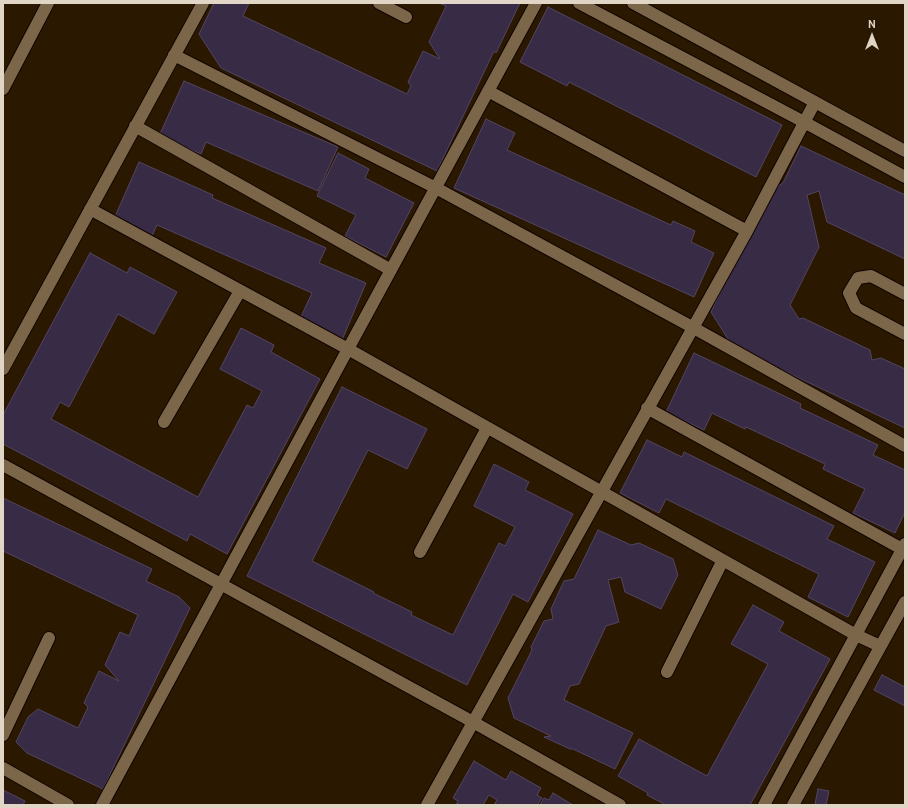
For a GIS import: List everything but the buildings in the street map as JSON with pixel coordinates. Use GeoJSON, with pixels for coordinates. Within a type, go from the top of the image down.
{"type":"FeatureCollection","features":[{"type":"Feature","properties":{"kind":"street"},"geometry":{"type":"LineString","coordinates":[[3,89],[48,3]]}},
{"type":"Feature","properties":{"kind":"street"},"geometry":{"type":"LineString","coordinates":[[3,369],[203,3]]}},
{"type":"Feature","properties":{"kind":"street"},"geometry":{"type":"LineString","coordinates":[[379,3],[406,17]]}},
{"type":"Feature","properties":{"kind":"street"},"geometry":{"type":"LineString","coordinates":[[102,805],[536,3]]}},
{"type":"Feature","properties":{"kind":"street"},"geometry":{"type":"LineString","coordinates":[[579,3],[905,177]]}},
{"type":"Feature","properties":{"kind":"street"},"geometry":{"type":"LineString","coordinates":[[633,3],[905,150]]}},
{"type":"Feature","properties":{"kind":"street"},"geometry":{"type":"LineString","coordinates":[[174,55],[436,188],[692,327],[905,446]]}},
{"type":"Feature","properties":{"kind":"street"},"geometry":{"type":"LineString","coordinates":[[488,90],[747,230]]}},
{"type":"Feature","properties":{"kind":"street"},"geometry":{"type":"LineString","coordinates":[[427,805],[747,230],[815,102]]}},
{"type":"Feature","properties":{"kind":"street"},"geometry":{"type":"LineString","coordinates":[[136,126],[391,270]]}},
{"type":"Feature","properties":{"kind":"street"},"geometry":{"type":"LineString","coordinates":[[90,209],[348,349],[856,635],[880,646]]}},
{"type":"Feature","properties":{"kind":"street"},"geometry":{"type":"LineString","coordinates":[[905,294],[871,276],[858,278],[849,293],[856,308],[905,334]]}},
{"type":"Feature","properties":{"kind":"street"},"geometry":{"type":"LineString","coordinates":[[164,422],[240,291]]}},
{"type":"Feature","properties":{"kind":"street"},"geometry":{"type":"LineString","coordinates":[[647,408],[904,547],[764,805]]}},
{"type":"Feature","properties":{"kind":"street"},"geometry":{"type":"LineString","coordinates":[[420,552],[487,428]]}},
{"type":"Feature","properties":{"kind":"street"},"geometry":{"type":"LineString","coordinates":[[3,465],[473,722],[620,805]]}},
{"type":"Feature","properties":{"kind":"street"},"geometry":{"type":"LineString","coordinates":[[667,672],[723,560]]}},
{"type":"Feature","properties":{"kind":"street"},"geometry":{"type":"LineString","coordinates":[[793,805],[905,602]]}},
{"type":"Feature","properties":{"kind":"street"},"geometry":{"type":"LineString","coordinates":[[3,735],[49,638]]}},
{"type":"Feature","properties":{"kind":"street"},"geometry":{"type":"LineString","coordinates":[[3,768],[68,805]]}}]}
